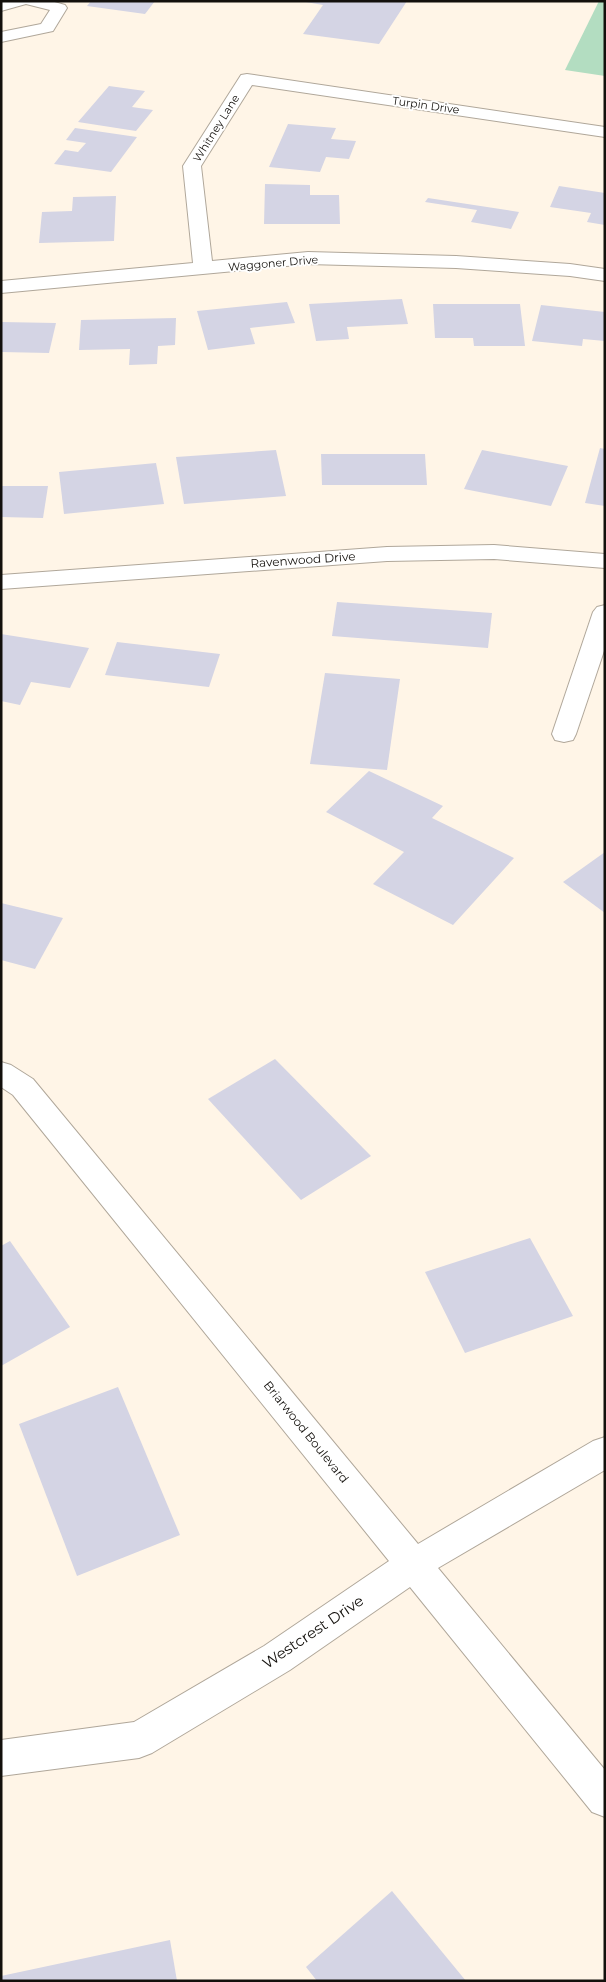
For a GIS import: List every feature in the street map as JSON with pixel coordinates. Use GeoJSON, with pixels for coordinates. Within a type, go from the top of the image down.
{"type":"FeatureCollection","features":[{"type":"Feature","properties":{"kind":"street"},"geometry":{"type":"LineString","coordinates":[[1,6],[20,1]]}},
{"type":"Feature","properties":{"kind":"street"},"geometry":{"type":"LineString","coordinates":[[1,37],[48,28],[59,8],[31,1]]}},
{"type":"Feature","properties":{"kind":"street","name":"Turpin Drive"},"geometry":{"type":"LineString","coordinates":[[247,79],[605,132]]}},
{"type":"Feature","properties":{"kind":"street","name":"Whitney Lane"},"geometry":{"type":"LineString","coordinates":[[203,269],[192,166],[247,79]]}},
{"type":"Feature","properties":{"kind":"street","name":"Waggoner Drive"},"geometry":{"type":"LineString","coordinates":[[1,287],[308,258],[456,262],[570,270],[605,275]]}},
{"type":"Feature","properties":{"kind":"street","name":"Ravenwood Drive"},"geometry":{"type":"LineString","coordinates":[[1,582],[387,554],[494,552],[605,561]]}},
{"type":"Feature","properties":{"kind":"street"},"geometry":{"type":"LineString","coordinates":[[564,734],[605,612]]}},
{"type":"Feature","properties":{"kind":"street","name":"Briarwood Boulevard"},"geometry":{"type":"LineString","coordinates":[[1,1073],[23,1087],[605,1799]]}},
{"type":"Feature","properties":{"kind":"street","name":"Westcrest Drive"},"geometry":{"type":"LineString","coordinates":[[1,1758],[139,1740],[277,1658],[414,1564],[605,1452]]}},
{"type":"Feature","properties":{"kind":"green space"},"geometry":{"type":"Polygon","coordinates":[[[599,1],[605,1],[605,76],[565,70],[599,1]]]}},
{"type":"Feature","properties":{"kind":"building"},"geometry":{"type":"Polygon","coordinates":[[[91,1],[155,1],[145,14],[87,6],[91,1]]]}},
{"type":"Feature","properties":{"kind":"building"},"geometry":{"type":"Polygon","coordinates":[[[300,1],[407,1],[379,44],[303,34],[323,5],[300,1]]]}},
{"type":"Feature","properties":{"kind":"building"},"geometry":{"type":"Polygon","coordinates":[[[109,86],[145,91],[132,107],[153,110],[136,131],[78,122],[109,86]]]}},
{"type":"Feature","properties":{"kind":"building"},"geometry":{"type":"Polygon","coordinates":[[[288,124],[336,128],[331,139],[356,141],[349,159],[326,157],[320,172],[269,167],[288,124]]]}},
{"type":"Feature","properties":{"kind":"building"},"geometry":{"type":"Polygon","coordinates":[[[75,128],[137,137],[111,172],[54,164],[65,150],[78,152],[86,143],[66,140],[75,128]]]}},
{"type":"Feature","properties":{"kind":"building"},"geometry":{"type":"Polygon","coordinates":[[[265,184],[310,185],[310,195],[339,195],[340,224],[264,224],[265,184]]]}},
{"type":"Feature","properties":{"kind":"building"},"geometry":{"type":"Polygon","coordinates":[[[559,186],[605,193],[605,225],[587,222],[591,213],[550,207],[559,186]]]}},
{"type":"Feature","properties":{"kind":"building"},"geometry":{"type":"Polygon","coordinates":[[[116,196],[114,241],[39,243],[42,212],[72,211],[73,197],[116,196]]]}},
{"type":"Feature","properties":{"kind":"building"},"geometry":{"type":"Polygon","coordinates":[[[428,198],[519,212],[511,229],[471,222],[477,210],[425,202],[428,198]]]}},
{"type":"Feature","properties":{"kind":"building"},"geometry":{"type":"Polygon","coordinates":[[[402,299],[408,324],[347,327],[349,339],[316,341],[309,304],[402,299]]]}},
{"type":"Feature","properties":{"kind":"building"},"geometry":{"type":"Polygon","coordinates":[[[287,302],[295,323],[250,328],[255,344],[208,350],[197,311],[287,302]]]}},
{"type":"Feature","properties":{"kind":"building"},"geometry":{"type":"Polygon","coordinates":[[[433,304],[520,304],[525,346],[474,346],[473,338],[435,338],[433,304]]]}},
{"type":"Feature","properties":{"kind":"building"},"geometry":{"type":"Polygon","coordinates":[[[541,305],[605,312],[605,341],[583,339],[582,346],[532,341],[541,305]]]}},
{"type":"Feature","properties":{"kind":"building"},"geometry":{"type":"Polygon","coordinates":[[[176,318],[175,345],[158,346],[157,364],[129,365],[130,349],[79,350],[81,320],[176,318]]]}},
{"type":"Feature","properties":{"kind":"building"},"geometry":{"type":"Polygon","coordinates":[[[1,322],[56,323],[49,353],[1,352],[1,322]]]}},
{"type":"Feature","properties":{"kind":"building"},"geometry":{"type":"Polygon","coordinates":[[[600,448],[605,449],[605,506],[585,503],[600,448]]]}},
{"type":"Feature","properties":{"kind":"building"},"geometry":{"type":"Polygon","coordinates":[[[276,450],[286,496],[184,504],[176,457],[276,450]]]}},
{"type":"Feature","properties":{"kind":"building"},"geometry":{"type":"Polygon","coordinates":[[[482,450],[568,466],[551,506],[464,489],[482,450]]]}},
{"type":"Feature","properties":{"kind":"building"},"geometry":{"type":"Polygon","coordinates":[[[321,454],[425,454],[427,485],[322,485],[321,454]]]}},
{"type":"Feature","properties":{"kind":"building"},"geometry":{"type":"Polygon","coordinates":[[[156,463],[164,504],[64,514],[59,472],[156,463]]]}},
{"type":"Feature","properties":{"kind":"building"},"geometry":{"type":"Polygon","coordinates":[[[1,486],[48,486],[43,518],[1,517],[1,486]]]}},
{"type":"Feature","properties":{"kind":"building"},"geometry":{"type":"Polygon","coordinates":[[[337,602],[492,613],[488,648],[332,636],[337,602]]]}},
{"type":"Feature","properties":{"kind":"building"},"geometry":{"type":"Polygon","coordinates":[[[1,634],[89,648],[70,688],[31,682],[20,705],[1,701],[1,634]]]}},
{"type":"Feature","properties":{"kind":"building"},"geometry":{"type":"Polygon","coordinates":[[[117,642],[220,654],[209,687],[105,675],[117,642]]]}},
{"type":"Feature","properties":{"kind":"building"},"geometry":{"type":"Polygon","coordinates":[[[325,673],[400,679],[387,770],[310,764],[325,673]]]}},
{"type":"Feature","properties":{"kind":"building"},"geometry":{"type":"Polygon","coordinates":[[[369,771],[443,806],[432,818],[514,858],[453,925],[373,884],[404,852],[326,812],[369,771]]]}},
{"type":"Feature","properties":{"kind":"building"},"geometry":{"type":"Polygon","coordinates":[[[605,852],[605,913],[563,882],[605,852]]]}},
{"type":"Feature","properties":{"kind":"building"},"geometry":{"type":"Polygon","coordinates":[[[1,903],[63,918],[35,969],[1,960],[1,903]]]}},
{"type":"Feature","properties":{"kind":"building"},"geometry":{"type":"Polygon","coordinates":[[[275,1059],[371,1156],[301,1200],[208,1099],[275,1059]]]}},
{"type":"Feature","properties":{"kind":"building"},"geometry":{"type":"Polygon","coordinates":[[[530,1238],[573,1316],[465,1353],[425,1272],[530,1238]]]}},
{"type":"Feature","properties":{"kind":"building"},"geometry":{"type":"Polygon","coordinates":[[[10,1241],[70,1327],[1,1366],[1,1246],[10,1241]]]}},
{"type":"Feature","properties":{"kind":"building"},"geometry":{"type":"Polygon","coordinates":[[[118,1387],[180,1535],[77,1576],[19,1424],[118,1387]]]}},
{"type":"Feature","properties":{"kind":"building"},"geometry":{"type":"Polygon","coordinates":[[[392,1891],[466,1981],[317,1981],[306,1967],[392,1891]]]}},
{"type":"Feature","properties":{"kind":"building"},"geometry":{"type":"Polygon","coordinates":[[[170,1940],[177,1981],[1,1981],[1,1976],[170,1940]]]}}]}
